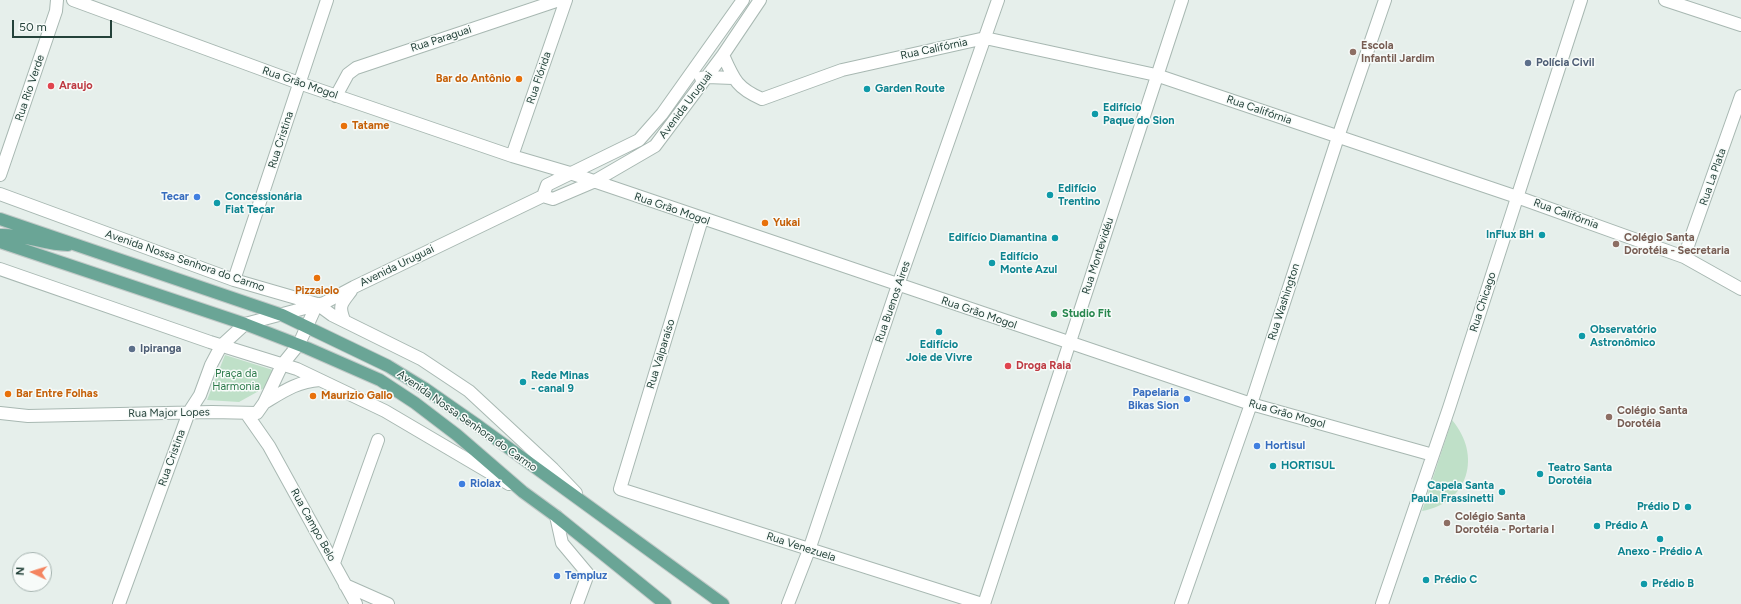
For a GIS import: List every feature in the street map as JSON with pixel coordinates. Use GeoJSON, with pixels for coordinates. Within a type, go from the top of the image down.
{"type":"FeatureCollection","features":[{"type":"Feature","properties":{"kind":"main road","name":"Avenida Nossa Senhora do Carmo"},"geometry":{"type":"LineString","coordinates":[[0,219],[282,315],[388,366],[424,388],[591,509],[651,550],[723,604]]}},
{"type":"Feature","properties":{"kind":"main road"},"geometry":{"type":"LineString","coordinates":[[0,234],[20,236],[54,245],[82,246]]}},
{"type":"Feature","properties":{"kind":"main road","name":"Avenida Nossa Senhora do Carmo"},"geometry":{"type":"LineString","coordinates":[[0,242],[245,324],[299,344],[380,380],[415,403],[457,435],[523,492],[556,516],[665,604]]}},
{"type":"Feature","properties":{"kind":"street","name":"Rua Rio Verde"},"geometry":{"type":"LineString","coordinates":[[0,175],[56,11],[57,0]]}},
{"type":"Feature","properties":{"kind":"street","name":"Rua Grão Mogol"},"geometry":{"type":"LineString","coordinates":[[73,0],[336,96],[529,162],[570,173],[1069,344],[1251,404],[1433,455]]}},
{"type":"Feature","properties":{"kind":"street","name":"Rua Cristina"},"geometry":{"type":"LineString","coordinates":[[234,280],[327,0]]}},
{"type":"Feature","properties":{"kind":"street","name":"Rua Paraguai"},"geometry":{"type":"LineString","coordinates":[[336,96],[348,74],[356,68],[559,0]]}},
{"type":"Feature","properties":{"kind":"street","name":"Rua Flórida"},"geometry":{"type":"LineString","coordinates":[[512,156],[566,0]]}},
{"type":"Feature","properties":{"kind":"street","name":"Avenida Uruguai"},"geometry":{"type":"LineString","coordinates":[[245,324],[324,303],[545,191],[570,173],[639,140],[662,114],[743,0]]}},
{"type":"Feature","properties":{"kind":"street","name":"Avenida Uruguai"},"geometry":{"type":"LineString","coordinates":[[545,191],[553,199],[593,182],[655,146],[723,55],[760,0]]}},
{"type":"Feature","properties":{"kind":"street","name":"Rua Buenos Aires"},"geometry":{"type":"LineString","coordinates":[[788,604],[809,550],[898,285],[998,0]]}},
{"type":"Feature","properties":{"kind":"street","name":"Rua Montevidéu"},"geometry":{"type":"LineString","coordinates":[[983,604],[1156,75],[1182,0]]}},
{"type":"Feature","properties":{"kind":"street","name":"Rua Washington"},"geometry":{"type":"LineString","coordinates":[[1181,604],[1251,404],[1338,137],[1385,0]]}},
{"type":"Feature","properties":{"kind":"street","name":"Rua Chicago"},"geometry":{"type":"LineString","coordinates":[[1382,604],[1433,455],[1581,0]]}},
{"type":"Feature","properties":{"kind":"street"},"geometry":{"type":"LineString","coordinates":[[1665,0],[1741,25]]}},
{"type":"Feature","properties":{"kind":"street","name":"Rua Califórnia"},"geometry":{"type":"LineString","coordinates":[[733,78],[746,92],[762,99],[842,70],[985,38],[1156,75],[1517,197],[1684,257],[1741,289]]}},
{"type":"Feature","properties":{"kind":"street"},"geometry":{"type":"LineString","coordinates":[[686,81],[707,77],[733,78],[723,55]]}},
{"type":"Feature","properties":{"kind":"street","name":"Rua La Plata"},"geometry":{"type":"LineString","coordinates":[[1684,257],[1741,96]]}},
{"type":"Feature","properties":{"kind":"street","name":"Rua Grão Mogol"},"geometry":{"type":"LineString","coordinates":[[529,162],[544,175],[545,191]]}},
{"type":"Feature","properties":{"kind":"street","name":"Avenida Nossa Senhora do Carmo"},"geometry":{"type":"LineString","coordinates":[[0,194],[234,280],[317,304],[344,320],[421,359],[469,391],[553,469],[591,509]]}},
{"type":"Feature","properties":{"kind":"street","name":"Rua Valparaíso"},"geometry":{"type":"LineString","coordinates":[[620,489],[702,219]]}},
{"type":"Feature","properties":{"kind":"street","name":"Avenida Nossa Senhora do Carmo"},"geometry":{"type":"LineString","coordinates":[[0,269],[221,346],[297,369],[385,411],[523,492]]}},
{"type":"Feature","properties":{"kind":"street"},"geometry":{"type":"LineString","coordinates":[[344,320],[339,310],[341,304],[354,287]]}},
{"type":"Feature","properties":{"kind":"street"},"geometry":{"type":"LineString","coordinates":[[264,403],[282,364],[299,344],[317,304]]}},
{"type":"Feature","properties":{"kind":"street","name":"Rua Cristina"},"geometry":{"type":"LineString","coordinates":[[119,604],[189,412],[200,395],[211,365],[221,346],[245,324]]}},
{"type":"Feature","properties":{"kind":"street"},"geometry":{"type":"LineString","coordinates":[[252,413],[264,403],[288,388],[304,382],[321,380]]}},
{"type":"Feature","properties":{"kind":"street"},"geometry":{"type":"LineString","coordinates":[[200,395],[203,404],[212,412]]}},
{"type":"Feature","properties":{"kind":"street","name":"Rua Major Lopes"},"geometry":{"type":"LineString","coordinates":[[0,413],[28,416],[189,412],[252,413]]}},
{"type":"Feature","properties":{"kind":"street","name":"Rua Campo Belo"},"geometry":{"type":"LineString","coordinates":[[252,413],[356,604]]}},
{"type":"Feature","properties":{"kind":"street"},"geometry":{"type":"LineString","coordinates":[[334,563],[378,440]]}},
{"type":"Feature","properties":{"kind":"street","name":"Rua Venezuela"},"geometry":{"type":"LineString","coordinates":[[620,489],[983,604]]}},
{"type":"Feature","properties":{"kind":"street"},"geometry":{"type":"LineString","coordinates":[[556,516],[562,543],[588,574],[577,604]]}},
{"type":"Feature","properties":{"kind":"street"},"geometry":{"type":"LineString","coordinates":[[345,585],[388,604]]}},
{"type":"Feature","properties":{"kind":"green space","name":"Praça da Harmonia"},"geometry":{"type":"Polygon","coordinates":[[[225,355],[276,371],[266,387],[239,402],[207,400],[225,355]]]}},
{"type":"Feature","properties":{"kind":"green space"},"geometry":{"type":"Polygon","coordinates":[[[1452,420],[1461,434],[1467,448],[1468,462],[1466,476],[1460,488],[1451,498],[1438,506],[1422,511],[1452,420]]]}},
{"type":"Feature","properties":{"kind":"place","name":"Escola Infantil Jardim"},"geometry":{"type":"Point","coordinates":[1353,52]}},
{"type":"Feature","properties":{"kind":"place","name":"Polícia Civil"},"geometry":{"type":"Point","coordinates":[1528,63]}},
{"type":"Feature","properties":{"kind":"place","name":"Bar do Antônio"},"geometry":{"type":"Point","coordinates":[519,79]}},
{"type":"Feature","properties":{"kind":"place","name":"Araujo"},"geometry":{"type":"Point","coordinates":[51,86]}},
{"type":"Feature","properties":{"kind":"place","name":"Garden Route"},"geometry":{"type":"Point","coordinates":[867,89]}},
{"type":"Feature","properties":{"kind":"place","name":"Edifício Paque do Sion"},"geometry":{"type":"Point","coordinates":[1095,114]}},
{"type":"Feature","properties":{"kind":"place","name":"Tatame"},"geometry":{"type":"Point","coordinates":[344,126]}},
{"type":"Feature","properties":{"kind":"place","name":"Edifício Trentino"},"geometry":{"type":"Point","coordinates":[1050,195]}},
{"type":"Feature","properties":{"kind":"place","name":"Tecar"},"geometry":{"type":"Point","coordinates":[197,197]}},
{"type":"Feature","properties":{"kind":"place","name":"Concessionária Fiat Tecar"},"geometry":{"type":"Point","coordinates":[217,203]}},
{"type":"Feature","properties":{"kind":"place","name":"Yukai"},"geometry":{"type":"Point","coordinates":[765,223]}},
{"type":"Feature","properties":{"kind":"place","name":"InFlux BH"},"geometry":{"type":"Point","coordinates":[1542,235]}},
{"type":"Feature","properties":{"kind":"place","name":"Edifício Diamantina"},"geometry":{"type":"Point","coordinates":[1055,238]}},
{"type":"Feature","properties":{"kind":"place","name":"Colégio Santa Dorotéia - Secretaria"},"geometry":{"type":"Point","coordinates":[1616,244]}},
{"type":"Feature","properties":{"kind":"place","name":"Edifício Monte Azul"},"geometry":{"type":"Point","coordinates":[992,263]}},
{"type":"Feature","properties":{"kind":"place","name":"Pizzaiolo"},"geometry":{"type":"Point","coordinates":[317,278]}},
{"type":"Feature","properties":{"kind":"place","name":"Studio Fit"},"geometry":{"type":"Point","coordinates":[1054,314]}},
{"type":"Feature","properties":{"kind":"place","name":"Edifício Joie de Vivre"},"geometry":{"type":"Point","coordinates":[939,332]}},
{"type":"Feature","properties":{"kind":"place","name":"Observatório Astronômico"},"geometry":{"type":"Point","coordinates":[1582,336]}},
{"type":"Feature","properties":{"kind":"place","name":"Ipiranga"},"geometry":{"type":"Point","coordinates":[132,349]}},
{"type":"Feature","properties":{"kind":"place","name":"Droga Raia"},"geometry":{"type":"Point","coordinates":[1008,366]}},
{"type":"Feature","properties":{"kind":"place","name":"Rede Minas - canal 9"},"geometry":{"type":"Point","coordinates":[523,382]}},
{"type":"Feature","properties":{"kind":"place","name":"Bar Entre Folhas"},"geometry":{"type":"Point","coordinates":[8,394]}},
{"type":"Feature","properties":{"kind":"place","name":"Maurizio Gallo"},"geometry":{"type":"Point","coordinates":[313,396]}},
{"type":"Feature","properties":{"kind":"place","name":"Papelaria Bikas Sion"},"geometry":{"type":"Point","coordinates":[1187,399]}},
{"type":"Feature","properties":{"kind":"place","name":"Colégio Santa Dorotéia"},"geometry":{"type":"Point","coordinates":[1609,417]}},
{"type":"Feature","properties":{"kind":"place","name":"Hortisul"},"geometry":{"type":"Point","coordinates":[1257,446]}},
{"type":"Feature","properties":{"kind":"place","name":"HORTISUL"},"geometry":{"type":"Point","coordinates":[1273,466]}},
{"type":"Feature","properties":{"kind":"place","name":"Teatro Santa Dorotéia"},"geometry":{"type":"Point","coordinates":[1540,474]}},
{"type":"Feature","properties":{"kind":"place","name":"Riolax"},"geometry":{"type":"Point","coordinates":[462,484]}},
{"type":"Feature","properties":{"kind":"place","name":"Capela Santa Paula Frassinetti"},"geometry":{"type":"Point","coordinates":[1502,492]}},
{"type":"Feature","properties":{"kind":"place","name":"Prédio D"},"geometry":{"type":"Point","coordinates":[1688,507]}},
{"type":"Feature","properties":{"kind":"place","name":"Colégio Santa Dorotéia - Portaria I"},"geometry":{"type":"Point","coordinates":[1447,523]}},
{"type":"Feature","properties":{"kind":"place","name":"Prédio A"},"geometry":{"type":"Point","coordinates":[1597,526]}},
{"type":"Feature","properties":{"kind":"place","name":"Anexo - Prédio A"},"geometry":{"type":"Point","coordinates":[1660,539]}},
{"type":"Feature","properties":{"kind":"place","name":"Templuz"},"geometry":{"type":"Point","coordinates":[557,576]}},
{"type":"Feature","properties":{"kind":"place","name":"Prédio C"},"geometry":{"type":"Point","coordinates":[1426,580]}},
{"type":"Feature","properties":{"kind":"place","name":"Prédio B"},"geometry":{"type":"Point","coordinates":[1644,584]}}]}
